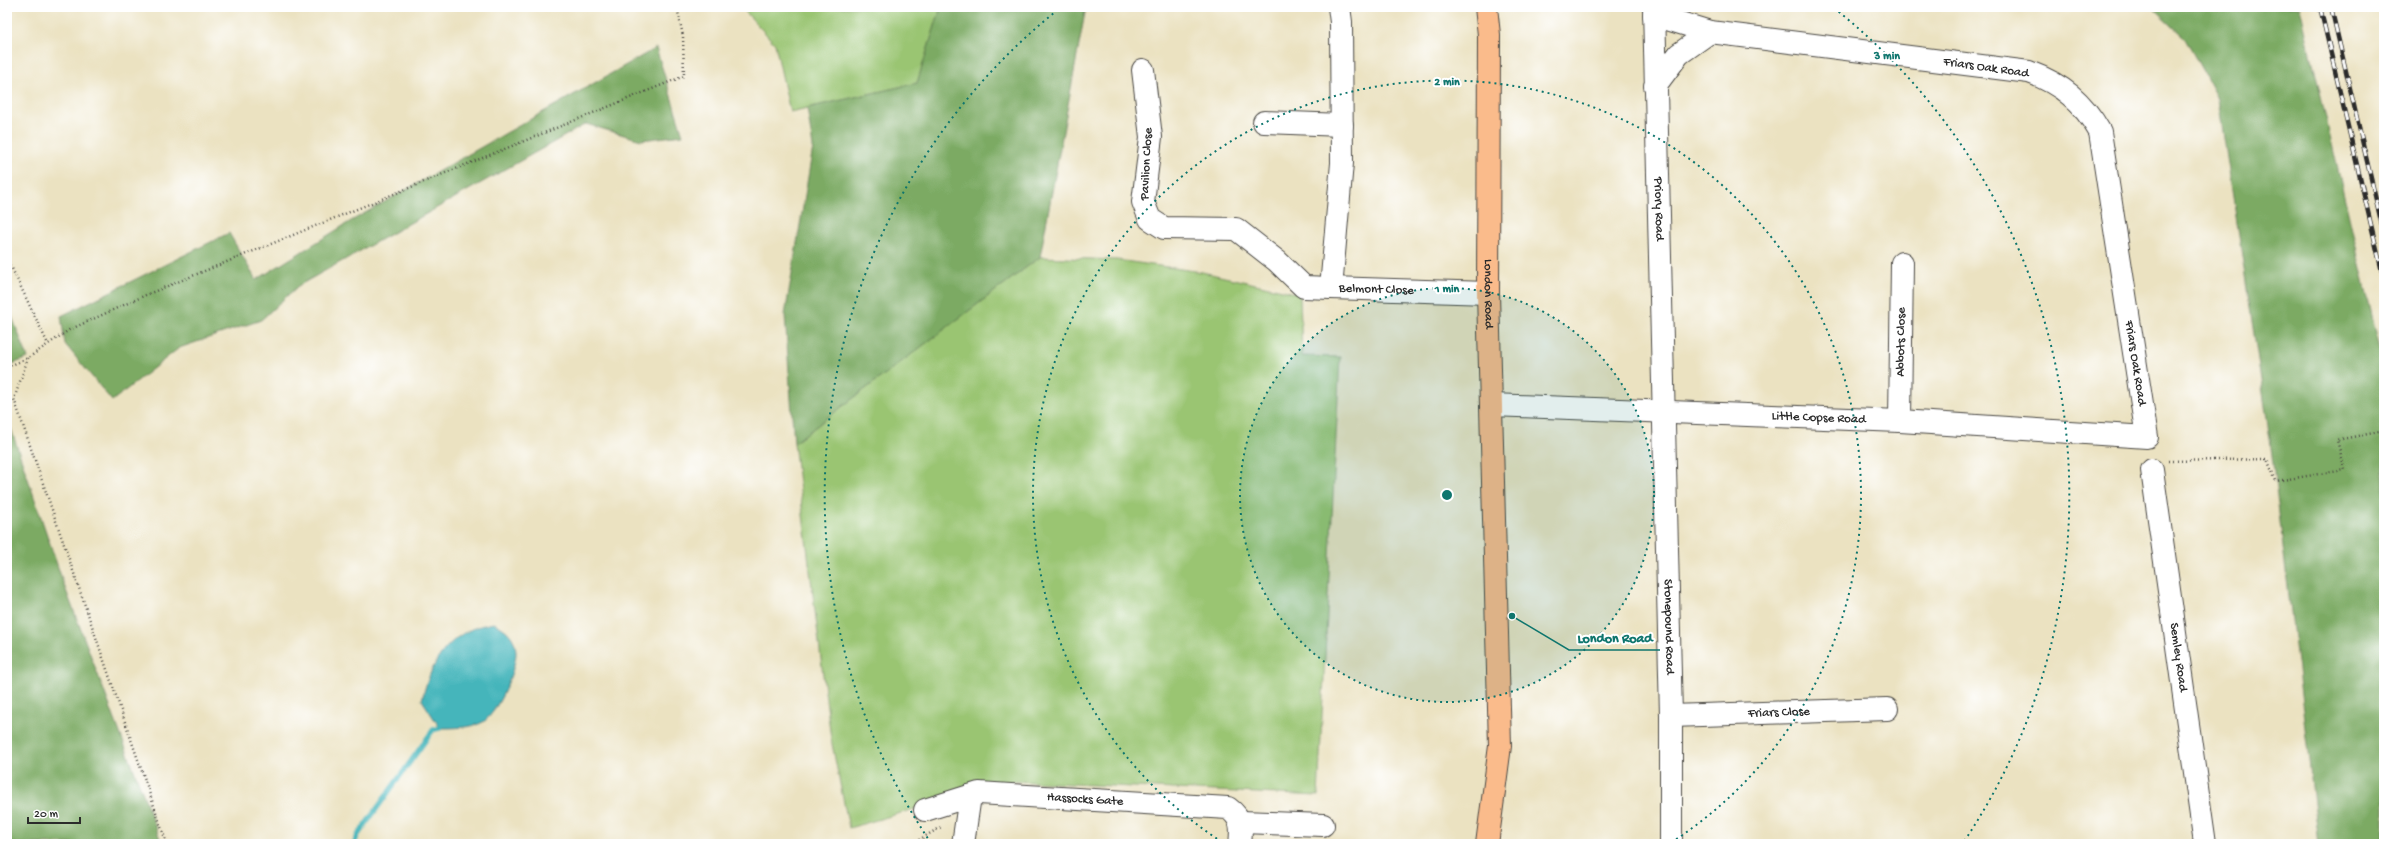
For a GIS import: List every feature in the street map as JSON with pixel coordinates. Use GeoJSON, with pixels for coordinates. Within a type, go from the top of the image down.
{"type":"FeatureCollection","features":[{"type":"Feature","properties":{"kind":"main road","name":"London Road"},"geometry":{"type":"LineString","coordinates":[[1486,7],[1489,35],[1488,293],[1500,746],[1487,844]]}},
{"type":"Feature","properties":{"kind":"street","name":"Belmont Close"},"geometry":{"type":"LineString","coordinates":[[1339,7],[1342,22],[1342,163],[1331,288],[1488,293]]}},
{"type":"Feature","properties":{"kind":"street","name":"Friars Oak Road"},"geometry":{"type":"LineString","coordinates":[[1654,11],[1710,32],[2029,72],[2052,80],[2071,95],[2089,113],[2100,132],[2147,437]]}},
{"type":"Feature","properties":{"kind":"street","name":"Priory Road"},"geometry":{"type":"LineString","coordinates":[[1654,11],[1664,410]]}},
{"type":"Feature","properties":{"kind":"street"},"geometry":{"type":"LineString","coordinates":[[1655,86],[1679,54],[1710,32]]}},
{"type":"Feature","properties":{"kind":"street","name":"Pavilion Close"},"geometry":{"type":"LineString","coordinates":[[1143,70],[1151,137],[1143,202],[1150,220],[1164,228],[1236,229],[1277,261],[1304,287],[1331,288]]}},
{"type":"Feature","properties":{"kind":"street"},"geometry":{"type":"LineString","coordinates":[[1264,122],[1342,125]]}},
{"type":"Feature","properties":{"kind":"street","name":"Abbots Close"},"geometry":{"type":"LineString","coordinates":[[1900,421],[1902,263]]}},
{"type":"Feature","properties":{"kind":"street","name":"Little Copse Road"},"geometry":{"type":"LineString","coordinates":[[1491,405],[1664,410],[1900,421],[2147,437]]}},
{"type":"Feature","properties":{"kind":"street","name":"Stonepound Road"},"geometry":{"type":"LineString","coordinates":[[1664,410],[1671,716],[1671,844]]}},
{"type":"Feature","properties":{"kind":"street","name":"Semley Road"},"geometry":{"type":"LineString","coordinates":[[2152,470],[2205,844]]}},
{"type":"Feature","properties":{"kind":"street","name":"Friars Close"},"geometry":{"type":"LineString","coordinates":[[1671,716],[1887,709]]}},
{"type":"Feature","properties":{"kind":"street","name":"Hassocks Gate"},"geometry":{"type":"LineString","coordinates":[[925,810],[979,793],[1228,808],[1236,814],[1241,822]]}},
{"type":"Feature","properties":{"kind":"street"},"geometry":{"type":"LineString","coordinates":[[963,844],[970,796]]}},
{"type":"Feature","properties":{"kind":"street"},"geometry":{"type":"LineString","coordinates":[[1240,844],[1241,822],[1323,825]]}},
{"type":"Feature","properties":{"kind":"path"},"geometry":{"type":"LineString","coordinates":[[7,367],[28,358],[69,330],[148,294],[684,76],[683,36],[677,7]]}},
{"type":"Feature","properties":{"kind":"path"},"geometry":{"type":"LineString","coordinates":[[7,258],[48,344]]}},
{"type":"Feature","properties":{"kind":"path"},"geometry":{"type":"LineString","coordinates":[[28,358],[14,399],[167,844]]}},
{"type":"Feature","properties":{"kind":"path"},"geometry":{"type":"LineString","coordinates":[[2147,437],[2169,461],[2267,459],[2276,481],[2345,470],[2337,440],[2384,431]]}},
{"type":"Feature","properties":{"kind":"path"},"geometry":{"type":"LineString","coordinates":[[912,844],[942,826],[966,821]]}},
{"type":"Feature","properties":{"kind":"green space"},"geometry":{"type":"Polygon","coordinates":[[[741,7],[941,7],[917,83],[790,112],[775,44],[741,7]]]}},
{"type":"Feature","properties":{"kind":"green space"},"geometry":{"type":"Polygon","coordinates":[[[941,7],[1086,7],[1040,257],[794,443],[785,315],[813,147],[807,108],[917,83],[941,7]]]}},
{"type":"Feature","properties":{"kind":"green space"},"geometry":{"type":"Polygon","coordinates":[[[2152,7],[2300,7],[2384,367],[2384,844],[2319,844],[2270,439],[2218,99],[2184,37],[2152,7]]]}},
{"type":"Feature","properties":{"kind":"green space"},"geometry":{"type":"Polygon","coordinates":[[[656,48],[683,135],[641,140],[586,124],[298,286],[261,320],[179,348],[112,401],[65,344],[61,316],[229,233],[256,280],[351,221],[656,48]]]}},
{"type":"Feature","properties":{"kind":"green space"},"geometry":{"type":"Polygon","coordinates":[[[1040,257],[1117,260],[1202,272],[1300,294],[1302,356],[1340,357],[1318,796],[1011,781],[849,828],[831,739],[794,443],[1040,257]]]}},
{"type":"Feature","properties":{"kind":"green space"},"geometry":{"type":"Polygon","coordinates":[[[7,304],[28,358],[7,366],[7,304]]]}},
{"type":"Feature","properties":{"kind":"green space"},"geometry":{"type":"Polygon","coordinates":[[[7,417],[64,585],[162,844],[7,844],[7,417]]]}},
{"type":"Feature","properties":{"kind":"water"},"geometry":{"type":"Polygon","coordinates":[[[494,623],[512,637],[516,651],[510,678],[500,700],[488,717],[479,724],[462,727],[440,728],[422,700],[426,685],[437,660],[455,639],[479,626],[494,623]]]}},
{"type":"Feature","properties":{"kind":"waterway"},"geometry":{"type":"LineString","coordinates":[[354,844],[358,835],[433,730],[440,728]]}},
{"type":"Feature","properties":{"kind":"railway"},"geometry":{"type":"LineString","coordinates":[[2320,7],[2384,280]]}},
{"type":"Feature","properties":{"kind":"railway"},"geometry":{"type":"LineString","coordinates":[[2331,7],[2384,234]]}},
{"type":"Feature","properties":{"kind":"place","name":"London Road"},"geometry":{"type":"Point","coordinates":[1512,616]}}]}
